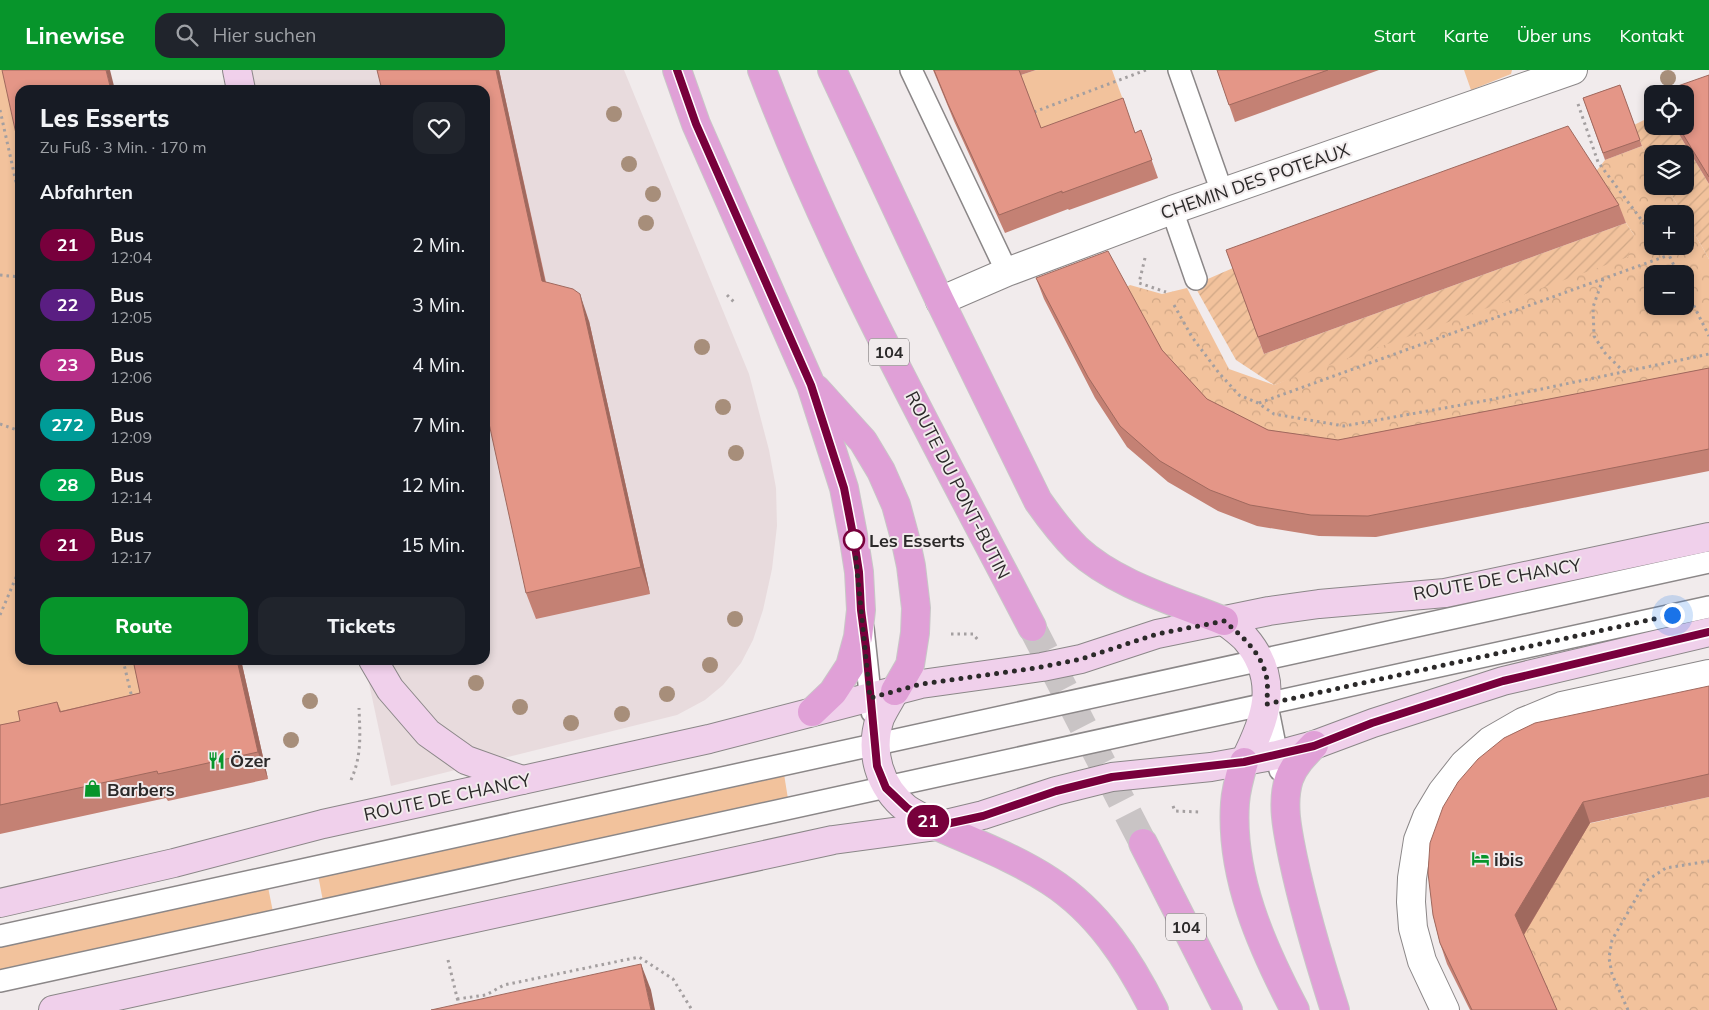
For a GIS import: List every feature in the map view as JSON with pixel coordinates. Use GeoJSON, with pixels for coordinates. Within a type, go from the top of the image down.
{"type":"FeatureCollection","features":[{"type":"Feature","properties":{"kind":"main road"},"geometry":{"type":"LineString","coordinates":[[236,70],[240,85]]}},
{"type":"Feature","properties":{"kind":"main road"},"geometry":{"type":"LineString","coordinates":[[677,70],[696,124],[811,385],[844,488],[855,548],[861,610],[858,637],[850,666],[834,692],[812,712]]}},
{"type":"Feature","properties":{"kind":"main road","name":"ROUTE DU PONT-BUTIN"},"geometry":{"type":"LineString","coordinates":[[762,70],[783,125],[860,296],[1032,627]]}},
{"type":"Feature","properties":{"kind":"main road"},"geometry":{"type":"LineString","coordinates":[[832,70],[940,301],[1038,501],[1054,524],[1078,550],[1125,582],[1224,621],[1244,637],[1260,660],[1266,680],[1267,704],[1258,735],[1244,762],[1235,803],[1236,839],[1242,878],[1253,918],[1275,970],[1295,1010]]}},
{"type":"Feature","properties":{"kind":"main road"},"geometry":{"type":"LineString","coordinates":[[811,385],[864,441],[881,471],[896,505],[911,566],[916,608],[915,634],[910,665],[883,694],[876,744],[877,766],[886,788],[907,808],[937,826],[1020,864],[1051,881],[1072,898],[1098,923],[1116,945],[1137,976],[1154,1010]]}},
{"type":"Feature","properties":{"kind":"main road","name":"ROUTE DE CHANCY"},"geometry":{"type":"LineString","coordinates":[[0,903],[174,863],[322,824],[709,739],[921,684],[1042,667],[1081,659],[1157,634],[1281,609],[1445,593],[1709,537]]}},
{"type":"Feature","properties":{"kind":"main road"},"geometry":{"type":"LineString","coordinates":[[54,1010],[833,840],[937,826],[983,816],[1056,791],[1112,777],[1244,762],[1314,746],[1372,723],[1503,681],[1709,632]]}},
{"type":"Feature","properties":{"kind":"main road"},"geometry":{"type":"LineString","coordinates":[[376,665],[390,689],[428,733],[466,760],[522,780]]}},
{"type":"Feature","properties":{"kind":"main road"},"geometry":{"type":"LineString","coordinates":[[1314,746],[1299,760],[1289,779],[1285,800],[1289,836],[1298,883],[1313,940],[1335,1010]]}},
{"type":"Feature","properties":{"kind":"main road","name":"104"},"geometry":{"type":"LineString","coordinates":[[1143,843],[1228,1010]]}},
{"type":"Feature","properties":{"kind":"street","name":"CHEMIN DES POTEAUX"},"geometry":{"type":"LineString","coordinates":[[940,301],[1006,272],[1172,210],[1573,70]]}},
{"type":"Feature","properties":{"kind":"street"},"geometry":{"type":"LineString","coordinates":[[1445,1010],[1422,961],[1413,928],[1411,902],[1412,878],[1418,840],[1442,792],[1464,764],[1490,741],[1524,722],[1562,706],[1709,674]]}},
{"type":"Feature","properties":{"kind":"lane"},"geometry":{"type":"LineString","coordinates":[[911,70],[1006,272]]}},
{"type":"Feature","properties":{"kind":"lane"},"geometry":{"type":"LineString","coordinates":[[1179,70],[1222,192]]}},
{"type":"Feature","properties":{"kind":"lane"},"geometry":{"type":"LineString","coordinates":[[1172,210],[1196,279]]}},
{"type":"Feature","properties":{"kind":"lane"},"geometry":{"type":"LineString","coordinates":[[0,936],[1709,562]]}},
{"type":"Feature","properties":{"kind":"lane"},"geometry":{"type":"LineString","coordinates":[[0,981],[1709,607]]}},
{"type":"Feature","properties":{"kind":"lane"},"geometry":{"type":"LineString","coordinates":[[861,610],[866,648],[883,694]]}},
{"type":"Feature","properties":{"kind":"lane"},"geometry":{"type":"LineString","coordinates":[[1267,704],[1285,800]]}},
{"type":"Feature","properties":{"kind":"path"},"geometry":{"type":"LineString","coordinates":[[1034,112],[1146,70]]}},
{"type":"Feature","properties":{"kind":"path"},"geometry":{"type":"LineString","coordinates":[[0,110],[15,178]]}},
{"type":"Feature","properties":{"kind":"path"},"geometry":{"type":"LineString","coordinates":[[1585,123],[1598,162],[1644,223]]}},
{"type":"Feature","properties":{"kind":"path"},"geometry":{"type":"LineString","coordinates":[[1258,403],[1669,255],[1674,265]]}},
{"type":"Feature","properties":{"kind":"path"},"geometry":{"type":"LineString","coordinates":[[1146,257],[1139,283],[1167,292],[1192,337],[1219,373],[1239,395],[1258,403],[1274,414],[1344,426],[1489,400],[1709,354]]}},
{"type":"Feature","properties":{"kind":"path"},"geometry":{"type":"LineString","coordinates":[[0,275],[15,276]]}},
{"type":"Feature","properties":{"kind":"path"},"geometry":{"type":"LineString","coordinates":[[1603,279],[1593,307],[1594,336],[1605,353],[1624,372]]}},
{"type":"Feature","properties":{"kind":"path"},"geometry":{"type":"LineString","coordinates":[[1694,306],[1709,336]]}},
{"type":"Feature","properties":{"kind":"path"},"geometry":{"type":"LineString","coordinates":[[0,424],[15,429]]}},
{"type":"Feature","properties":{"kind":"path"},"geometry":{"type":"LineString","coordinates":[[0,615],[15,580]]}},
{"type":"Feature","properties":{"kind":"path"},"geometry":{"type":"LineString","coordinates":[[124,665],[133,705]]}},
{"type":"Feature","properties":{"kind":"path"},"geometry":{"type":"LineString","coordinates":[[322,824],[352,779],[358,760],[361,744],[358,706]]}},
{"type":"Feature","properties":{"kind":"path"},"geometry":{"type":"LineString","coordinates":[[1628,1010],[1612,974],[1609,958],[1612,940],[1646,881],[1666,868],[1709,861]]}},
{"type":"Feature","properties":{"kind":"path"},"geometry":{"type":"LineString","coordinates":[[446,952],[460,1010]]}},
{"type":"Feature","properties":{"kind":"path"},"geometry":{"type":"LineString","coordinates":[[457,999],[486,995],[504,985],[639,957],[673,979],[692,1010]]}},
{"type":"Feature","properties":{"kind":"shaded area"},"geometry":{"type":"Polygon","coordinates":[[[237,70],[624,70],[749,374],[769,450],[776,488],[777,526],[772,569],[763,610],[753,640],[741,663],[723,685],[705,700],[677,715],[391,786],[365,665],[490,665],[490,85],[240,85],[237,70]]]}},
{"type":"Feature","properties":{"kind":"green space"},"geometry":{"type":"Polygon","coordinates":[[[0,70],[6,70],[15,112],[15,665],[137,665],[150,719],[0,754],[0,70]]]}},
{"type":"Feature","properties":{"kind":"green space"},"geometry":{"type":"Polygon","coordinates":[[[1036,70],[1112,70],[1129,116],[1048,147],[1021,75],[1036,70]]]}},
{"type":"Feature","properties":{"kind":"green space"},"geometry":{"type":"Polygon","coordinates":[[[1464,70],[1512,70],[1511,74],[1471,90],[1464,70]]]}},
{"type":"Feature","properties":{"kind":"green space"},"geometry":{"type":"Polygon","coordinates":[[[1644,120],[1644,135],[1679,135],[1685,145],[1644,145],[1644,150],[1634,125],[1644,120]]]}},
{"type":"Feature","properties":{"kind":"green space"},"geometry":{"type":"Polygon","coordinates":[[[1642,146],[1644,150],[1644,195],[1671,195],[1678,205],[1644,205],[1644,255],[1694,255],[1694,233],[1709,259],[1709,390],[1345,461],[1214,420],[1170,371],[1125,288],[1130,285],[1162,294],[1187,288],[1229,369],[1274,385],[1634,235],[1594,174],[1605,160],[1642,146]]]}},
{"type":"Feature","properties":{"kind":"green space"},"geometry":{"type":"Polygon","coordinates":[[[1694,159],[1709,184],[1709,259],[1694,233],[1694,205],[1678,205],[1671,195],[1694,195],[1694,159]]]}},
{"type":"Feature","properties":{"kind":"green space"},"geometry":{"type":"Polygon","coordinates":[[[1626,223],[1634,235],[1628,257],[1274,385],[1236,360],[1194,285],[1233,268],[1264,354],[1626,223]]]}},
{"type":"Feature","properties":{"kind":"green space"},"geometry":{"type":"Polygon","coordinates":[[[784,774],[788,799],[323,901],[318,875],[784,774]]]}},
{"type":"Feature","properties":{"kind":"green space"},"geometry":{"type":"Polygon","coordinates":[[[1709,797],[1709,1010],[1555,1010],[1517,924],[1536,913],[1577,845],[1574,827],[1709,797]]]}},
{"type":"Feature","properties":{"kind":"green space"},"geometry":{"type":"Polygon","coordinates":[[[268,887],[273,912],[0,971],[0,945],[268,887]]]}},
{"type":"Feature","properties":{"kind":"building"},"geometry":{"type":"Polygon","coordinates":[[[2,70],[106,70],[110,85],[15,85],[15,129],[2,70]]]}},
{"type":"Feature","properties":{"kind":"building"},"geometry":{"type":"Polygon","coordinates":[[[377,70],[496,70],[542,281],[573,289],[580,294],[641,567],[526,593],[490,428],[490,85],[381,85],[377,70]]]}},
{"type":"Feature","properties":{"kind":"building"},"geometry":{"type":"Polygon","coordinates":[[[934,70],[1019,70],[1041,128],[1123,98],[1135,133],[1141,130],[1152,160],[999,215],[934,70]]]}},
{"type":"Feature","properties":{"kind":"building"},"geometry":{"type":"Polygon","coordinates":[[[1217,70],[1328,70],[1229,105],[1217,70]]]}},
{"type":"Feature","properties":{"kind":"building"},"geometry":{"type":"Polygon","coordinates":[[[1709,75],[1709,177],[1694,152],[1694,145],[1690,145],[1683,135],[1694,135],[1694,85],[1681,85],[1709,75]]]}},
{"type":"Feature","properties":{"kind":"building"},"geometry":{"type":"Polygon","coordinates":[[[1620,85],[1640,140],[1603,153],[1583,98],[1620,85]]]}},
{"type":"Feature","properties":{"kind":"building"},"geometry":{"type":"Polygon","coordinates":[[[1568,126],[1619,205],[1258,337],[1226,250],[1568,126]]]}},
{"type":"Feature","properties":{"kind":"building"},"geometry":{"type":"Polygon","coordinates":[[[1108,251],[1162,350],[1207,399],[1268,430],[1338,440],[1709,368],[1709,449],[1368,516],[1311,515],[1250,505],[1210,490],[1160,461],[1120,426],[1088,377],[1036,278],[1108,251]]]}},
{"type":"Feature","properties":{"kind":"building"},"geometry":{"type":"Polygon","coordinates":[[[134,665],[238,665],[258,752],[158,774],[157,771],[0,805],[0,725],[20,721],[18,711],[57,702],[60,712],[140,693],[134,665]]]}},
{"type":"Feature","properties":{"kind":"building"},"geometry":{"type":"Polygon","coordinates":[[[1709,686],[1709,774],[1583,802],[1515,915],[1557,1010],[1472,1010],[1440,943],[1433,915],[1428,873],[1430,843],[1443,807],[1458,782],[1478,759],[1504,738],[1535,723],[1709,686]]]}},
{"type":"Feature","properties":{"kind":"building"},"geometry":{"type":"Polygon","coordinates":[[[641,964],[651,1010],[431,1010],[641,964]]]}},
{"type":"Feature","properties":{"kind":"tunnel"},"geometry":{"type":"LineString","coordinates":[[1032,627],[1143,843]]}},
{"type":"Feature","properties":{"kind":"bus line","name":"21"},"geometry":{"type":"LineString","coordinates":[[677,70],[696,124],[811,385],[844,488],[859,572],[861,610],[877,766],[886,788],[907,808],[937,826],[983,816],[1056,791],[1112,777],[1244,762],[1314,746],[1372,723],[1503,681],[1709,632]]}},
{"type":"Feature","properties":{"kind":"place","name":"Les Esserts"},"geometry":{"type":"Point","coordinates":[854,540]}},
{"type":"Feature","properties":{"kind":"place","name":"Özer"},"geometry":{"type":"Point","coordinates":[216,760]}},
{"type":"Feature","properties":{"kind":"place","name":"Barbers"},"geometry":{"type":"Point","coordinates":[93,789]}},
{"type":"Feature","properties":{"kind":"place","name":"ibis"},"geometry":{"type":"Point","coordinates":[1480,859]}},
{"type":"Feature","properties":{"kind":"route"},"geometry":{"type":"LineString","coordinates":[[854,540],[859,572],[870,698],[921,684],[1042,667],[1081,659],[1157,634],[1224,621],[1244,637],[1260,660],[1266,680],[1267,704],[1672,615]]}}]}
